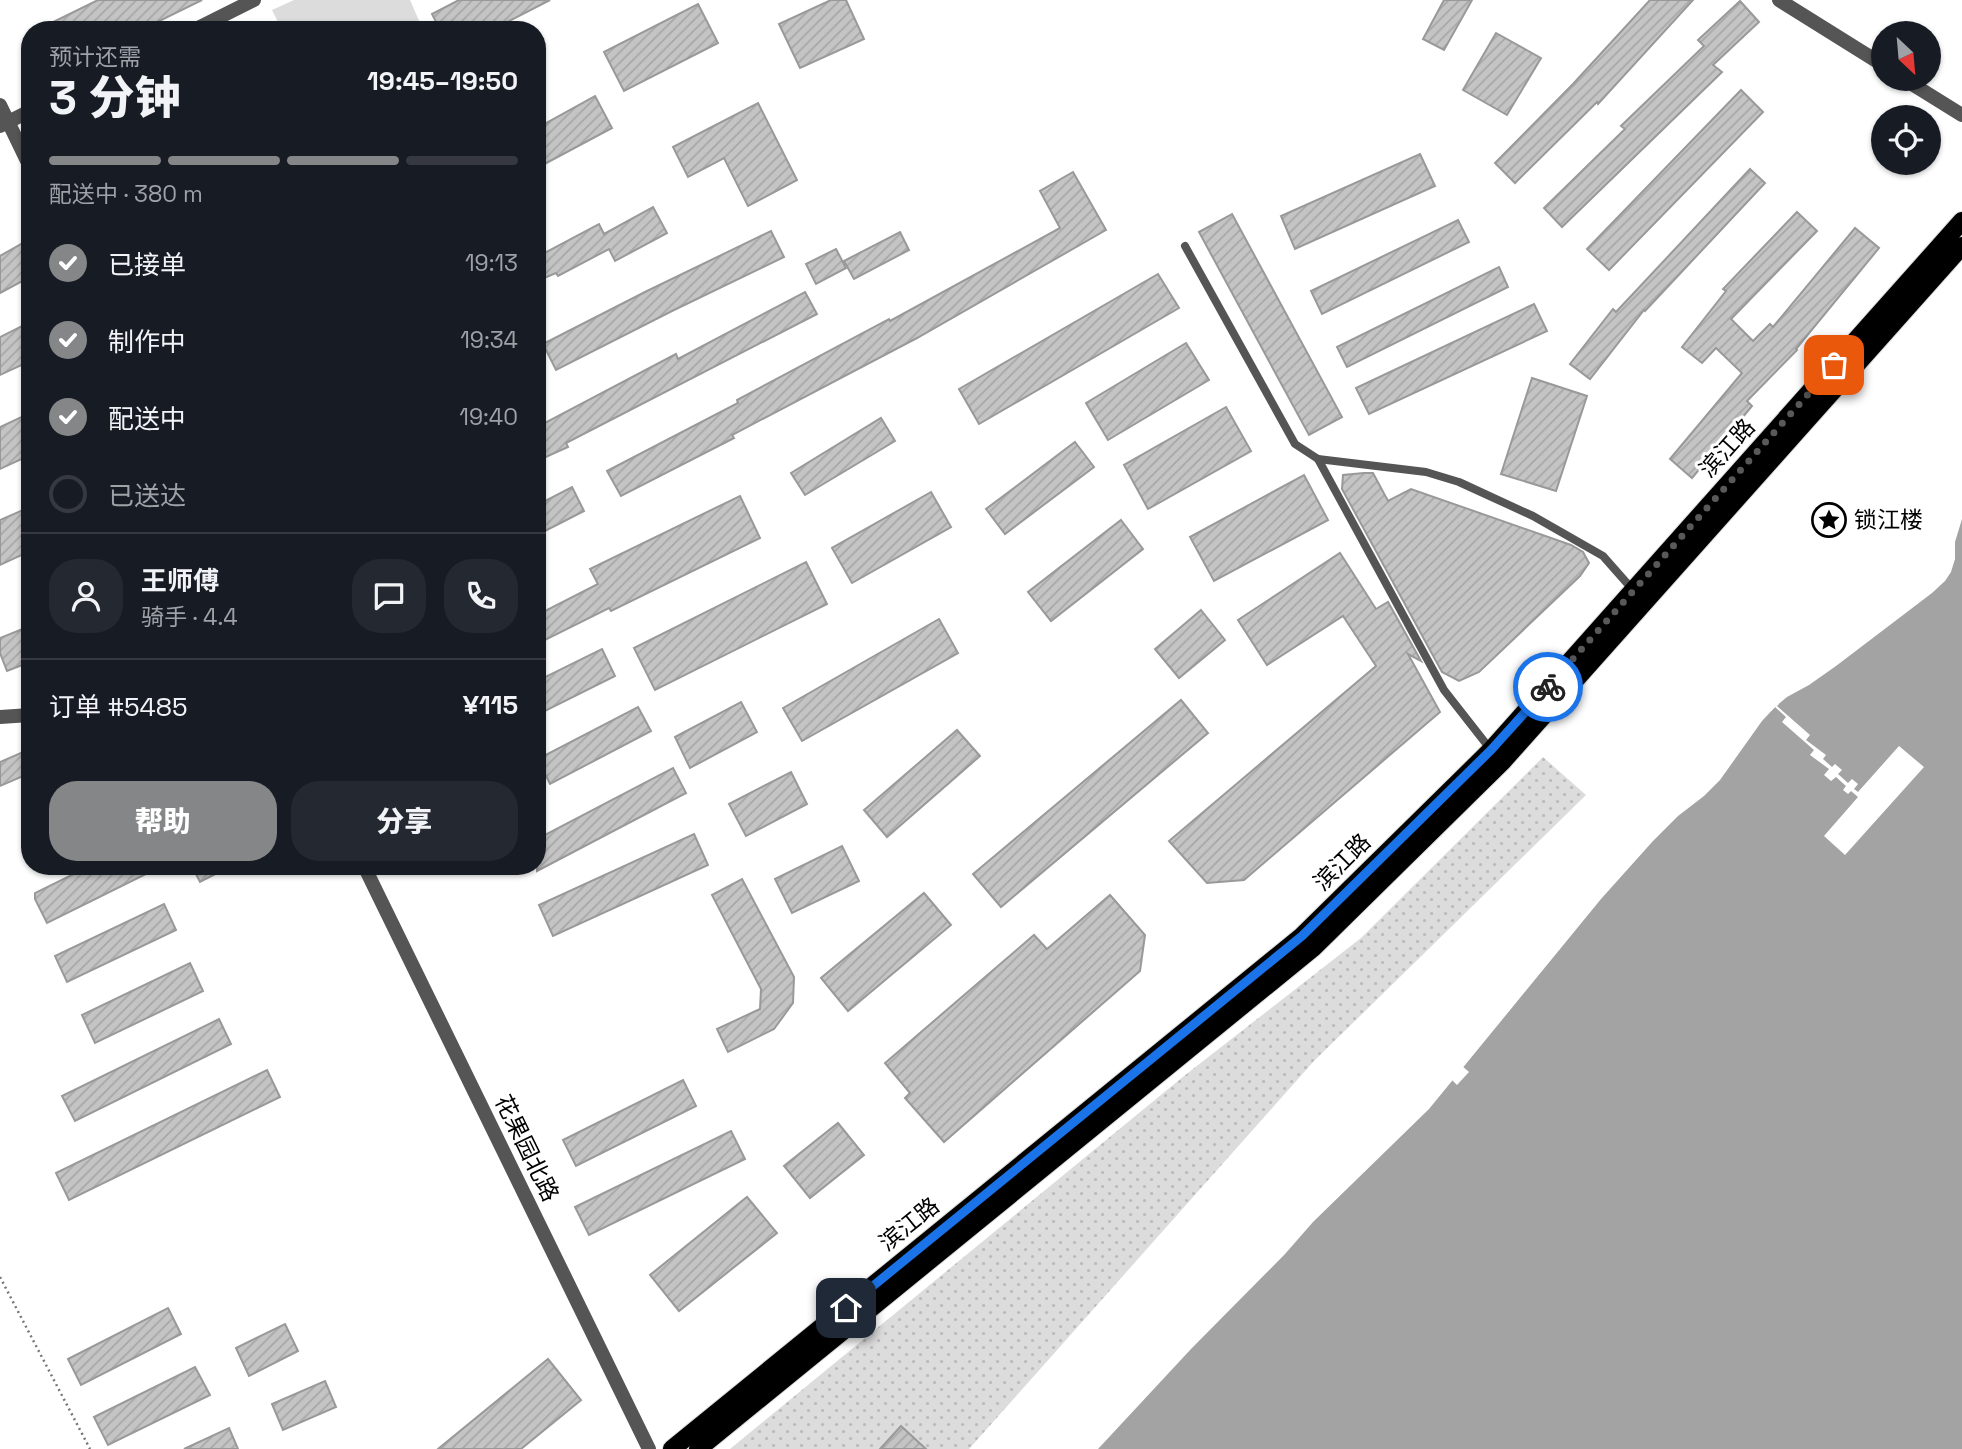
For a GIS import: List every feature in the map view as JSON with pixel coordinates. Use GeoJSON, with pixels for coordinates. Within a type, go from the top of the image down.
{"type":"FeatureCollection","features":[{"type":"Feature","properties":{"kind":"main road","name":"滨江路"},"geometry":{"type":"LineString","coordinates":[[672,1449],[1302,936],[1491,750],[1962,221]]}},
{"type":"Feature","properties":{"kind":"main road","name":"滨江路"},"geometry":{"type":"LineString","coordinates":[[698,1449],[1313,948],[1503,761],[1962,246]]}},
{"type":"Feature","properties":{"kind":"street"},"geometry":{"type":"LineString","coordinates":[[212,21],[254,0]]}},
{"type":"Feature","properties":{"kind":"street"},"geometry":{"type":"LineString","coordinates":[[1779,0],[1871,58]]}},
{"type":"Feature","properties":{"kind":"street"},"geometry":{"type":"LineString","coordinates":[[1923,91],[1962,115]]}},
{"type":"Feature","properties":{"kind":"street"},"geometry":{"type":"LineString","coordinates":[[0,105],[4,124],[21,152]]}},
{"type":"Feature","properties":{"kind":"street"},"geometry":{"type":"LineString","coordinates":[[4,124],[21,116]]}},
{"type":"Feature","properties":{"kind":"street"},"geometry":{"type":"LineString","coordinates":[[0,717],[21,716]]}},
{"type":"Feature","properties":{"kind":"street","name":"花果园北路"},"geometry":{"type":"LineString","coordinates":[[368,875],[649,1449]]}},
{"type":"Feature","properties":{"kind":"lane"},"geometry":{"type":"LineString","coordinates":[[1185,246],[1295,444],[1318,458],[1426,472],[1459,482],[1501,501],[1603,556],[1644,603]]}},
{"type":"Feature","properties":{"kind":"lane"},"geometry":{"type":"LineString","coordinates":[[1318,458],[1444,690],[1491,750]]}},
{"type":"Feature","properties":{"kind":"path"},"geometry":{"type":"LineString","coordinates":[[0,1276],[90,1449]]}},
{"type":"Feature","properties":{"kind":"shaded area"},"geometry":{"type":"Polygon","coordinates":[[[294,0],[410,0],[419,21],[278,21],[272,10],[294,0]]]}},
{"type":"Feature","properties":{"kind":"shaded area"},"geometry":{"type":"Polygon","coordinates":[[[1962,519],[1962,1449],[1098,1449],[1313,1222],[1429,1109],[1601,899],[1678,816],[1720,780],[1775,707],[1836,666],[1945,581],[1955,559],[1955,542],[1962,519]]]}},
{"type":"Feature","properties":{"kind":"shaded area"},"geometry":{"type":"Polygon","coordinates":[[[1543,757],[1586,795],[1314,1061],[969,1449],[730,1449],[1184,1076],[1361,938],[1543,757]]]}},
{"type":"Feature","properties":{"kind":"pier"},"geometry":{"type":"Polygon","coordinates":[[[1776,701],[1779,704],[1777,706],[1810,735],[1806,740],[1826,755],[1823,759],[1832,767],[1835,764],[1842,770],[1838,774],[1848,783],[1852,779],[1858,784],[1854,789],[1858,792],[1899,746],[1924,767],[1845,855],[1824,836],[1858,797],[1851,791],[1848,794],[1843,790],[1846,786],[1836,777],[1831,781],[1824,775],[1829,769],[1810,755],[1814,750],[1782,722],[1786,717],[1775,707],[1771,711],[1768,709],[1776,701]]]}},
{"type":"Feature","properties":{"kind":"pier"},"geometry":{"type":"Polygon","coordinates":[[[1461,1065],[1469,1072],[1457,1085],[1450,1078],[1461,1065]]]}},
{"type":"Feature","properties":{"kind":"building"},"geometry":{"type":"Polygon","coordinates":[[[98,0],[202,0],[159,21],[55,21],[98,0]]]}},
{"type":"Feature","properties":{"kind":"building"},"geometry":{"type":"Polygon","coordinates":[[[459,0],[550,0],[509,21],[436,21],[432,14],[459,0]]]}},
{"type":"Feature","properties":{"kind":"building"},"geometry":{"type":"Polygon","coordinates":[[[831,0],[846,0],[864,39],[800,68],[779,24],[831,0]]]}},
{"type":"Feature","properties":{"kind":"building"},"geometry":{"type":"Polygon","coordinates":[[[1444,0],[1472,0],[1444,50],[1423,39],[1444,0]]]}},
{"type":"Feature","properties":{"kind":"building"},"geometry":{"type":"Polygon","coordinates":[[[1650,0],[1693,0],[1598,104],[1597,102],[1515,183],[1495,163],[1650,0]]]}},
{"type":"Feature","properties":{"kind":"building"},"geometry":{"type":"Polygon","coordinates":[[[1740,1],[1759,22],[1713,65],[1722,72],[1562,227],[1544,208],[1625,129],[1621,126],[1704,46],[1698,40],[1740,1]]]}},
{"type":"Feature","properties":{"kind":"building"},"geometry":{"type":"Polygon","coordinates":[[[698,4],[718,43],[624,91],[604,52],[698,4]]]}},
{"type":"Feature","properties":{"kind":"building"},"geometry":{"type":"Polygon","coordinates":[[[1496,33],[1541,58],[1507,115],[1463,90],[1496,33]]]}},
{"type":"Feature","properties":{"kind":"building"},"geometry":{"type":"Polygon","coordinates":[[[1741,90],[1763,112],[1609,270],[1587,249],[1741,90]]]}},
{"type":"Feature","properties":{"kind":"building"},"geometry":{"type":"Polygon","coordinates":[[[595,96],[612,128],[546,163],[546,123],[595,96]]]}},
{"type":"Feature","properties":{"kind":"building"},"geometry":{"type":"Polygon","coordinates":[[[758,103],[797,180],[748,206],[724,158],[688,177],[673,147],[758,103]]]}},
{"type":"Feature","properties":{"kind":"building"},"geometry":{"type":"Polygon","coordinates":[[[1420,154],[1435,186],[1295,249],[1281,216],[1420,154]]]}},
{"type":"Feature","properties":{"kind":"building"},"geometry":{"type":"Polygon","coordinates":[[[1750,169],[1765,183],[1644,310],[1590,379],[1570,364],[1613,309],[1616,312],[1750,169]]]}},
{"type":"Feature","properties":{"kind":"building"},"geometry":{"type":"Polygon","coordinates":[[[1073,172],[1106,230],[917,338],[621,496],[607,471],[1060,228],[1040,191],[1073,172]]]}},
{"type":"Feature","properties":{"kind":"building"},"geometry":{"type":"Polygon","coordinates":[[[653,207],[667,233],[615,261],[609,249],[558,276],[556,273],[546,277],[546,252],[599,224],[604,234],[653,207]]]}},
{"type":"Feature","properties":{"kind":"building"},"geometry":{"type":"Polygon","coordinates":[[[1797,212],[1817,231],[1731,319],[1753,341],[1770,324],[1773,327],[1855,228],[1879,248],[1797,350],[1747,401],[1752,406],[1692,478],[1670,459],[1742,373],[1716,348],[1702,363],[1682,347],[1726,291],[1723,289],[1797,212]]]}},
{"type":"Feature","properties":{"kind":"building"},"geometry":{"type":"Polygon","coordinates":[[[1232,214],[1342,417],[1309,435],[1199,232],[1232,214]]]}},
{"type":"Feature","properties":{"kind":"building"},"geometry":{"type":"Polygon","coordinates":[[[1458,220],[1469,242],[1322,314],[1311,291],[1458,220]]]}},
{"type":"Feature","properties":{"kind":"building"},"geometry":{"type":"Polygon","coordinates":[[[771,231],[784,257],[556,370],[546,350],[546,342],[771,231]]]}},
{"type":"Feature","properties":{"kind":"building"},"geometry":{"type":"Polygon","coordinates":[[[900,232],[909,250],[854,279],[844,261],[900,232]]]}},
{"type":"Feature","properties":{"kind":"building"},"geometry":{"type":"Polygon","coordinates":[[[21,244],[21,282],[0,293],[0,256],[21,244]]]}},
{"type":"Feature","properties":{"kind":"building"},"geometry":{"type":"Polygon","coordinates":[[[836,249],[846,268],[816,284],[806,264],[836,249]]]}},
{"type":"Feature","properties":{"kind":"building"},"geometry":{"type":"Polygon","coordinates":[[[1499,267],[1508,287],[1347,367],[1337,347],[1499,267]]]}},
{"type":"Feature","properties":{"kind":"building"},"geometry":{"type":"Polygon","coordinates":[[[1158,274],[1179,308],[979,424],[959,389],[1158,274]]]}},
{"type":"Feature","properties":{"kind":"building"},"geometry":{"type":"Polygon","coordinates":[[[805,292],[817,314],[566,443],[568,447],[546,457],[546,422],[676,354],[678,359],[805,292]]]}},
{"type":"Feature","properties":{"kind":"building"},"geometry":{"type":"Polygon","coordinates":[[[1534,304],[1547,331],[1369,414],[1356,388],[1534,304]]]}},
{"type":"Feature","properties":{"kind":"building"},"geometry":{"type":"Polygon","coordinates":[[[21,326],[21,365],[0,375],[0,337],[21,326]]]}},
{"type":"Feature","properties":{"kind":"building"},"geometry":{"type":"Polygon","coordinates":[[[1186,343],[1209,380],[1108,440],[1086,403],[1186,343]]]}},
{"type":"Feature","properties":{"kind":"building"},"geometry":{"type":"Polygon","coordinates":[[[1532,378],[1587,396],[1556,491],[1501,474],[1532,378]]]}},
{"type":"Feature","properties":{"kind":"building"},"geometry":{"type":"Polygon","coordinates":[[[1226,407],[1251,451],[1148,509],[1124,465],[1226,407]]]}},
{"type":"Feature","properties":{"kind":"building"},"geometry":{"type":"Polygon","coordinates":[[[21,417],[21,459],[0,469],[0,427],[21,417]]]}},
{"type":"Feature","properties":{"kind":"building"},"geometry":{"type":"Polygon","coordinates":[[[881,418],[895,441],[805,495],[791,473],[881,418]]]}},
{"type":"Feature","properties":{"kind":"building"},"geometry":{"type":"Polygon","coordinates":[[[1075,442],[1094,467],[1005,534],[986,509],[1075,442]]]}},
{"type":"Feature","properties":{"kind":"building"},"geometry":{"type":"Polygon","coordinates":[[[1373,473],[1388,501],[1411,489],[1571,545],[1583,552],[1589,563],[1580,576],[1479,672],[1459,681],[1442,672],[1342,489],[1343,475],[1373,473]]]}},
{"type":"Feature","properties":{"kind":"building"},"geometry":{"type":"Polygon","coordinates":[[[1304,475],[1328,520],[1214,581],[1190,537],[1304,475]]]}},
{"type":"Feature","properties":{"kind":"building"},"geometry":{"type":"Polygon","coordinates":[[[572,487],[584,511],[546,530],[546,500],[572,487]]]}},
{"type":"Feature","properties":{"kind":"building"},"geometry":{"type":"Polygon","coordinates":[[[931,492],[951,527],[852,583],[832,548],[931,492]]]}},
{"type":"Feature","properties":{"kind":"building"},"geometry":{"type":"Polygon","coordinates":[[[740,496],[760,538],[611,611],[609,608],[546,640],[546,610],[598,584],[590,569],[740,496]]]}},
{"type":"Feature","properties":{"kind":"building"},"geometry":{"type":"Polygon","coordinates":[[[21,511],[21,555],[0,565],[0,520],[21,511]]]}},
{"type":"Feature","properties":{"kind":"building"},"geometry":{"type":"Polygon","coordinates":[[[1121,520],[1143,549],[1051,621],[1028,592],[1121,520]]]}},
{"type":"Feature","properties":{"kind":"building"},"geometry":{"type":"Polygon","coordinates":[[[1340,553],[1376,609],[1388,602],[1421,661],[1408,654],[1440,712],[1244,880],[1207,883],[1169,841],[1376,666],[1343,616],[1267,665],[1238,620],[1340,553]]]}},
{"type":"Feature","properties":{"kind":"building"},"geometry":{"type":"Polygon","coordinates":[[[806,562],[827,604],[655,690],[634,648],[806,562]]]}},
{"type":"Feature","properties":{"kind":"building"},"geometry":{"type":"Polygon","coordinates":[[[1201,610],[1225,640],[1179,678],[1155,649],[1201,610]]]}},
{"type":"Feature","properties":{"kind":"building"},"geometry":{"type":"Polygon","coordinates":[[[939,619],[958,653],[802,741],[783,708],[939,619]]]}},
{"type":"Feature","properties":{"kind":"building"},"geometry":{"type":"Polygon","coordinates":[[[21,630],[21,666],[7,671],[0,653],[0,638],[21,630]]]}},
{"type":"Feature","properties":{"kind":"building"},"geometry":{"type":"Polygon","coordinates":[[[602,649],[615,676],[546,710],[546,677],[602,649]]]}},
{"type":"Feature","properties":{"kind":"building"},"geometry":{"type":"Polygon","coordinates":[[[1181,700],[1208,733],[1001,907],[973,874],[1181,700]]]}},
{"type":"Feature","properties":{"kind":"building"},"geometry":{"type":"Polygon","coordinates":[[[741,702],[757,732],[690,768],[675,737],[741,702]]]}},
{"type":"Feature","properties":{"kind":"building"},"geometry":{"type":"Polygon","coordinates":[[[638,707],[651,731],[550,784],[546,776],[546,755],[638,707]]]}},
{"type":"Feature","properties":{"kind":"building"},"geometry":{"type":"Polygon","coordinates":[[[957,730],[980,756],[887,837],[864,810],[957,730]]]}},
{"type":"Feature","properties":{"kind":"building"},"geometry":{"type":"Polygon","coordinates":[[[21,753],[21,777],[0,786],[0,762],[21,753]]]}},
{"type":"Feature","properties":{"kind":"building"},"geometry":{"type":"Polygon","coordinates":[[[673,768],[686,793],[546,866],[546,834],[673,768]]]}},
{"type":"Feature","properties":{"kind":"building"},"geometry":{"type":"Polygon","coordinates":[[[791,772],[807,804],[746,836],[729,804],[791,772]]]}},
{"type":"Feature","properties":{"kind":"building"},"geometry":{"type":"Polygon","coordinates":[[[694,834],[708,865],[553,936],[539,905],[694,834]]]}},
{"type":"Feature","properties":{"kind":"building"},"geometry":{"type":"Polygon","coordinates":[[[842,846],[859,881],[792,913],[775,879],[842,846]]]}},
{"type":"Feature","properties":{"kind":"building"},"geometry":{"type":"Polygon","coordinates":[[[72,875],[144,875],[47,923],[35,899],[35,893],[72,875]]]}},
{"type":"Feature","properties":{"kind":"building"},"geometry":{"type":"Polygon","coordinates":[[[196,875],[214,875],[200,882],[196,875]]]}},
{"type":"Feature","properties":{"kind":"building"},"geometry":{"type":"Polygon","coordinates":[[[742,879],[794,977],[793,1003],[774,1029],[728,1052],[717,1029],[760,1009],[761,989],[712,895],[742,879]]]}},
{"type":"Feature","properties":{"kind":"building"},"geometry":{"type":"Polygon","coordinates":[[[924,893],[951,925],[848,1011],[821,978],[924,893]]]}},
{"type":"Feature","properties":{"kind":"building"},"geometry":{"type":"Polygon","coordinates":[[[1110,895],[1145,935],[1140,971],[944,1142],[905,1098],[910,1093],[885,1063],[1034,935],[1047,949],[1110,895]]]}},
{"type":"Feature","properties":{"kind":"building"},"geometry":{"type":"Polygon","coordinates":[[[164,904],[176,930],[67,982],[55,956],[164,904]]]}},
{"type":"Feature","properties":{"kind":"building"},"geometry":{"type":"Polygon","coordinates":[[[190,963],[203,991],[95,1043],[82,1015],[190,963]]]}},
{"type":"Feature","properties":{"kind":"building"},"geometry":{"type":"Polygon","coordinates":[[[219,1019],[231,1044],[75,1121],[62,1096],[219,1019]]]}},
{"type":"Feature","properties":{"kind":"building"},"geometry":{"type":"Polygon","coordinates":[[[267,1070],[280,1097],[69,1200],[56,1173],[267,1070]]]}},
{"type":"Feature","properties":{"kind":"building"},"geometry":{"type":"Polygon","coordinates":[[[683,1080],[696,1106],[576,1166],[563,1140],[683,1080]]]}},
{"type":"Feature","properties":{"kind":"building"},"geometry":{"type":"Polygon","coordinates":[[[838,1123],[864,1155],[810,1198],[784,1166],[838,1123]]]}},
{"type":"Feature","properties":{"kind":"building"},"geometry":{"type":"Polygon","coordinates":[[[731,1131],[745,1159],[589,1235],[575,1207],[731,1131]]]}},
{"type":"Feature","properties":{"kind":"building"},"geometry":{"type":"Polygon","coordinates":[[[747,1197],[777,1233],[679,1311],[650,1275],[747,1197]]]}},
{"type":"Feature","properties":{"kind":"building"},"geometry":{"type":"Polygon","coordinates":[[[168,1308],[181,1334],[81,1385],[68,1359],[168,1308]]]}},
{"type":"Feature","properties":{"kind":"building"},"geometry":{"type":"Polygon","coordinates":[[[285,1324],[298,1351],[249,1376],[236,1348],[285,1324]]]}},
{"type":"Feature","properties":{"kind":"building"},"geometry":{"type":"Polygon","coordinates":[[[548,1359],[581,1400],[521,1449],[438,1449],[548,1359]]]}},
{"type":"Feature","properties":{"kind":"building"},"geometry":{"type":"Polygon","coordinates":[[[195,1367],[210,1395],[108,1445],[94,1417],[195,1367]]]}},
{"type":"Feature","properties":{"kind":"building"},"geometry":{"type":"Polygon","coordinates":[[[325,1381],[336,1407],[283,1430],[272,1404],[325,1381]]]}},
{"type":"Feature","properties":{"kind":"building"},"geometry":{"type":"Polygon","coordinates":[[[901,1426],[926,1449],[880,1449],[901,1426]]]}},
{"type":"Feature","properties":{"kind":"building"},"geometry":{"type":"Polygon","coordinates":[[[229,1428],[238,1449],[184,1449],[229,1428]]]}},
{"type":"Feature","properties":{"kind":"way so far"},"geometry":{"type":"LineString","coordinates":[[1548,687],[1834,365]]}},
{"type":"Feature","properties":{"kind":"place","name":"锁江楼"},"geometry":{"type":"Point","coordinates":[1829,520]}},
{"type":"Feature","properties":{"kind":"route"},"geometry":{"type":"LineString","coordinates":[[846,1308],[1302,936],[1491,750],[1548,687]]}}]}
